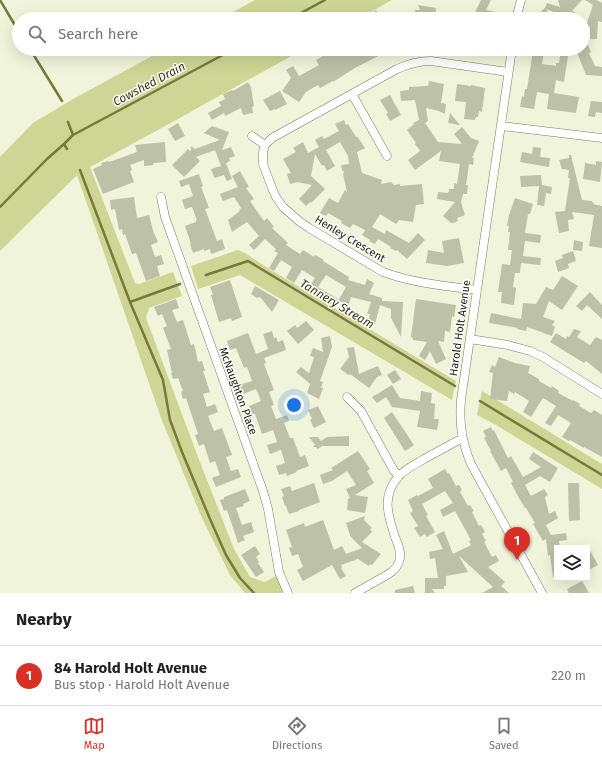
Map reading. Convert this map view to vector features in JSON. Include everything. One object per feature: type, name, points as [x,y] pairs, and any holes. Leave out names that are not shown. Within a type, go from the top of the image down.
[{"type":"street","points":[[518,12],[521,0]]},
{"type":"street","name":"Harold Holt Avenue","points":[[511,56],[470,339],[460,411],[460,421],[466,452],[542,593]]},
{"type":"street","points":[[252,136],[265,145],[272,138],[409,63],[437,61],[508,72]]},
{"type":"street","points":[[352,94],[387,156]]},
{"type":"street","points":[[501,126],[602,138]]},
{"type":"street","name":"Henley Crescent","points":[[265,145],[263,152],[263,164],[272,188],[283,207],[299,221],[383,272],[412,281],[477,290]]},
{"type":"street","name":"McNaughton Place","points":[[162,198],[165,217],[263,491],[280,572],[288,593]]},
{"type":"street","points":[[470,339],[508,345],[530,351],[602,394]]},
{"type":"street","points":[[347,397],[362,411],[394,471],[399,476]]},
{"type":"street","points":[[355,593],[388,575],[399,563],[400,550],[387,512],[390,490],[394,483],[399,476],[415,464],[463,439]]},
{"type":"green space","points":[[255,0],[392,0],[371,12],[233,12]]},
{"type":"green space","points":[[152,56],[291,56],[90,167],[135,283],[139,284],[173,272],[182,296],[149,308],[146,318],[234,549],[250,577],[265,582],[277,575],[283,593],[245,593],[230,575],[201,516],[161,418],[77,175],[0,251],[0,157],[33,123],[75,98]]},
{"type":"green space","points":[[238,250],[456,381],[452,400],[240,275],[198,289],[191,266]]},
{"type":"green space","points":[[482,391],[602,464],[602,489],[477,415]]},
{"type":"building","points":[[481,0],[491,0],[486,10],[496,12],[476,12]]},
{"type":"building","points":[[558,0],[582,0],[572,11],[575,12],[554,12],[546,9],[548,12],[540,12],[545,8],[547,3],[560,7]]},
{"type":"building","points":[[585,0],[597,0],[602,3],[602,22],[598,21],[597,39],[590,39],[590,14],[593,5]]},
{"type":"building","points":[[418,5],[436,8],[436,12],[415,12],[415,10],[420,10]]},
{"type":"building","points":[[590,55],[595,66],[602,67],[602,76],[586,75],[578,56]]},
{"type":"building","points":[[323,56],[378,56],[355,68],[333,82],[320,88],[318,85],[306,92],[299,102],[282,91],[291,78],[286,70],[293,66],[299,76],[319,65],[316,60]]},
{"type":"building","points":[[532,56],[543,56],[542,64],[556,66],[556,63],[559,63],[560,56],[568,56],[564,82],[556,80],[554,93],[579,97],[576,113],[547,109],[549,94],[537,92],[534,109],[520,107],[522,96],[524,97],[525,89],[527,89]]},
{"type":"building","points":[[429,81],[444,84],[441,103],[446,104],[445,114],[426,108],[428,121],[425,123],[438,142],[462,144],[454,134],[462,127],[471,138],[479,141],[472,158],[474,158],[473,165],[469,164],[466,185],[468,185],[467,194],[463,194],[461,202],[465,215],[457,218],[458,221],[453,223],[443,216],[455,202],[437,199],[438,192],[448,193],[449,189],[454,189],[454,183],[457,184],[460,164],[439,161],[441,151],[415,170],[408,160],[420,151],[407,130],[414,124],[413,123],[419,120],[415,100],[401,101],[400,91],[409,90],[409,87],[428,86]]},
{"type":"building","points":[[248,82],[251,87],[254,106],[252,107],[253,113],[243,115],[241,108],[225,116],[224,113],[212,120],[208,113],[221,106],[219,102],[225,99],[223,94],[232,90],[233,91]]},
{"type":"building","points":[[457,84],[485,88],[482,112],[479,111],[478,117],[476,117],[475,120],[464,119],[466,102],[455,101]]},
{"type":"building","points":[[280,91],[287,104],[270,111],[263,100]]},
{"type":"building","points":[[390,95],[401,115],[390,121],[386,114],[388,113],[380,100]]},
{"type":"building","points":[[591,101],[602,102],[602,113],[596,112],[595,117],[588,116]]},
{"type":"building","points":[[450,113],[460,125],[448,123]]},
{"type":"building","points":[[344,120],[346,125],[348,124],[365,148],[357,152],[362,173],[382,180],[381,184],[391,182],[394,185],[400,184],[400,186],[422,184],[424,204],[416,205],[413,222],[399,220],[396,224],[380,214],[372,227],[385,234],[386,230],[409,243],[418,233],[425,240],[407,259],[397,250],[396,251],[390,248],[391,247],[378,239],[375,244],[369,241],[370,240],[362,235],[365,230],[353,224],[350,228],[341,223],[342,221],[328,213],[326,216],[320,213],[329,198],[338,203],[345,190],[347,192],[343,174],[344,172],[341,165],[349,164],[348,156],[340,142],[326,150],[335,166],[327,171],[324,165],[322,166],[315,154],[311,176],[325,189],[311,203],[310,202],[306,206],[299,199],[312,185],[297,182],[290,184],[287,174],[291,173],[283,159],[296,152],[293,148],[303,142],[308,153],[319,147],[315,140],[322,136],[324,139],[339,131],[335,124]]},
{"type":"building","points":[[178,123],[185,136],[175,141],[168,129]]},
{"type":"building","points":[[212,126],[229,132],[222,150],[231,147],[235,156],[229,158],[230,161],[226,163],[232,179],[227,181],[224,175],[214,177],[211,169],[221,166],[215,150],[196,157],[200,161],[184,177],[172,165],[188,149],[190,151],[191,150],[191,146],[195,149],[220,140],[204,133]]},
{"type":"building","points":[[165,142],[166,162],[153,163],[154,165],[144,166],[144,160],[130,165],[132,170],[130,171],[134,182],[103,194],[93,169],[102,165],[101,163],[109,162],[137,152],[135,145]]},
{"type":"building","points":[[533,147],[541,148],[540,157],[550,158],[549,167],[520,162],[522,152],[532,154]]},
{"type":"building","points":[[569,155],[571,155],[582,200],[592,201],[594,203],[593,204],[602,206],[602,248],[589,246],[594,215],[572,212],[574,219],[568,220],[569,231],[559,233],[555,212],[565,211],[570,178],[568,178],[569,170],[562,169],[559,160],[569,158]]},
{"type":"building","points":[[596,161],[602,162],[600,182],[583,179],[585,163],[596,165]]},
{"type":"building","points":[[240,171],[249,187],[246,188],[254,199],[250,201],[264,221],[267,218],[274,227],[272,228],[288,243],[286,245],[300,254],[303,250],[314,257],[315,255],[324,260],[323,261],[349,277],[348,280],[365,285],[367,279],[374,283],[369,294],[382,298],[382,301],[403,302],[401,337],[391,318],[391,309],[380,305],[375,324],[368,322],[370,314],[367,314],[371,302],[351,297],[349,304],[338,301],[346,287],[326,275],[318,287],[338,299],[334,306],[307,290],[315,278],[302,270],[294,283],[286,278],[292,267],[281,260],[274,271],[269,268],[278,253],[274,251],[276,249],[265,239],[254,250],[249,245],[259,236],[247,222],[232,232],[228,220],[240,211],[239,210],[241,208],[234,197],[223,201],[220,194],[238,187],[232,176]]},
{"type":"building","points":[[199,174],[203,186],[201,187],[209,208],[205,209],[217,241],[222,239],[225,249],[211,254],[210,249],[204,251],[204,249],[193,253],[185,226],[196,222],[197,220],[192,207],[185,209],[182,200],[193,196],[189,184],[181,187],[179,181]]},
{"type":"building","points":[[541,175],[542,185],[552,187],[551,194],[546,193],[544,206],[537,205],[539,186],[521,187],[520,176]]},
{"type":"building","points":[[134,197],[137,218],[149,215],[154,234],[158,242],[151,245],[155,257],[161,255],[164,264],[157,266],[160,276],[146,281],[136,253],[132,254],[125,234],[123,235],[122,229],[119,230],[115,209],[111,210],[110,200]]},
{"type":"building","points":[[515,198],[533,204],[530,214],[528,214],[525,233],[541,235],[540,243],[525,241],[523,256],[541,258],[540,265],[521,263],[520,273],[515,273],[513,287],[516,288],[514,305],[501,303],[502,292],[498,292],[502,264],[510,265],[512,250],[508,250],[510,232],[508,232],[509,226],[507,226]]},
{"type":"building","points":[[459,238],[464,263],[447,266],[426,263],[428,250],[444,253],[442,241]]},
{"type":"building","points":[[574,240],[583,242],[582,251],[573,250]]},
{"type":"building","points":[[573,251],[576,261],[568,264],[569,268],[558,272],[555,261],[563,258],[562,255]]},
{"type":"building","points":[[562,276],[578,286],[562,310],[549,301],[543,317],[555,321],[552,325],[555,327],[552,336],[527,327],[526,331],[517,329],[518,328],[489,323],[491,313],[521,319],[523,303],[536,304],[546,287],[553,290]]},
{"type":"building","points":[[230,280],[242,317],[232,321],[231,318],[219,322],[210,287]]},
{"type":"building","points":[[255,286],[279,300],[272,312],[260,297],[257,298],[251,294]]},
{"type":"building","points":[[590,292],[602,305],[602,319],[587,305],[582,311],[576,306]]},
{"type":"building","points":[[176,299],[179,308],[172,310],[177,322],[183,320],[191,345],[194,344],[198,362],[202,361],[205,371],[203,371],[210,392],[203,394],[207,407],[215,404],[218,412],[208,416],[214,431],[222,428],[232,455],[226,457],[231,471],[238,469],[241,477],[216,487],[212,478],[220,475],[215,461],[210,463],[204,444],[199,446],[195,435],[198,434],[186,398],[183,399],[181,392],[183,391],[178,378],[173,379],[171,373],[167,350],[171,349],[163,328],[167,326],[162,314],[158,316],[154,307]]},
{"type":"building","points":[[416,299],[456,305],[454,317],[452,316],[450,332],[445,331],[444,342],[438,341],[446,359],[436,364],[430,351],[425,360],[419,356],[427,342],[413,340],[411,337]]},
{"type":"building","points":[[306,321],[314,330],[298,344],[287,331],[295,325],[297,328]]},
{"type":"building","points":[[574,329],[581,331],[577,337],[590,345],[596,337],[602,340],[602,374],[586,361],[584,363],[550,342],[556,333],[566,339]]},
{"type":"building","points":[[272,331],[274,338],[276,337],[278,342],[283,340],[286,350],[264,358],[266,363],[264,364],[274,390],[269,392],[274,405],[271,406],[276,419],[287,415],[289,421],[284,423],[290,438],[293,438],[300,457],[305,455],[309,466],[287,476],[286,473],[279,475],[276,466],[285,463],[281,450],[270,454],[267,445],[277,442],[273,430],[262,434],[255,414],[252,414],[249,406],[261,401],[256,389],[243,394],[239,385],[252,381],[247,367],[244,368],[236,348],[230,350],[227,341],[248,333],[256,354],[268,349],[263,334]]},
{"type":"building","points":[[330,336],[332,347],[320,381],[323,382],[321,388],[323,388],[319,399],[307,393],[310,384],[296,372],[301,367],[309,373],[314,357],[310,356],[313,348],[323,352],[321,338]]},
{"type":"building","points":[[354,347],[359,374],[378,366],[382,375],[377,377],[369,388],[350,374],[349,375],[340,369],[349,357],[347,348]]},
{"type":"building","points":[[499,357],[515,363],[530,366],[528,373],[539,379],[539,381],[551,388],[552,386],[559,391],[558,393],[580,404],[579,406],[591,413],[594,410],[602,415],[602,457],[562,437],[571,423],[558,415],[551,426],[545,423],[556,406],[543,398],[531,417],[523,412],[529,401],[515,392],[514,394],[509,391],[507,401],[490,399],[493,373],[489,372],[492,365],[495,367]]},
{"type":"building","points":[[395,370],[401,379],[393,384],[387,375]]},
{"type":"building","points":[[392,385],[400,398],[420,401],[421,391],[432,393],[431,403],[435,404],[434,419],[439,419],[437,430],[417,427],[420,411],[392,407],[386,397],[377,403],[372,397]]},
{"type":"building","points":[[318,406],[326,422],[314,428],[310,420],[312,419],[308,410]]},
{"type":"building","points":[[392,412],[414,445],[405,451],[384,418]]},
{"type":"building","points":[[491,427],[493,431],[494,430],[508,458],[511,456],[523,477],[541,467],[529,459],[533,452],[558,468],[550,482],[540,476],[525,485],[531,496],[544,489],[548,495],[545,497],[549,514],[555,511],[558,518],[546,525],[551,535],[566,533],[567,540],[559,541],[560,545],[554,545],[554,577],[550,555],[548,556],[546,539],[543,541],[533,524],[535,523],[511,483],[513,482],[506,468],[501,471],[484,438],[486,437],[483,431]]},
{"type":"building","points":[[349,436],[349,446],[322,446],[318,449],[313,447],[315,445],[309,437],[318,437],[321,441],[327,437]]},
{"type":"building","points":[[358,451],[370,469],[367,471],[374,483],[355,495],[368,497],[365,513],[347,510],[348,499],[350,498],[346,489],[356,485],[347,471],[332,481],[323,484],[320,475],[333,470],[331,468]]},
{"type":"building","points":[[445,469],[456,486],[459,485],[462,490],[460,492],[468,506],[470,505],[474,511],[472,512],[479,526],[481,525],[485,532],[482,534],[486,541],[484,542],[492,557],[496,555],[499,561],[488,567],[505,582],[501,586],[509,593],[482,593],[493,587],[459,556],[468,572],[446,576],[446,586],[444,586],[444,589],[432,589],[435,593],[425,593],[425,578],[438,578],[435,558],[430,559],[429,552],[443,549],[436,535],[444,531],[453,554],[471,545],[469,541],[471,540],[455,511],[443,517],[440,510],[453,503],[445,491],[422,504],[428,515],[426,516],[435,532],[427,537],[425,534],[420,537],[414,528],[418,526],[410,513],[413,511],[408,500],[433,488],[428,479]]},
{"type":"building","points":[[314,483],[320,502],[289,514],[282,497],[284,496],[281,489],[290,486],[292,491]]},
{"type":"building","points":[[568,483],[579,483],[580,520],[569,521]]},
{"type":"building","points":[[245,489],[250,501],[243,504],[244,506],[236,508],[242,525],[251,522],[254,532],[243,536],[245,540],[238,543],[227,510],[224,511],[220,500]]},
{"type":"building","points":[[365,516],[364,520],[372,528],[370,529],[372,532],[362,542],[381,554],[372,565],[370,564],[369,566],[358,559],[341,565],[341,568],[346,576],[340,579],[332,565],[303,581],[297,570],[303,567],[298,554],[292,556],[289,548],[292,547],[286,530],[304,523],[305,527],[323,520],[334,550],[342,546],[346,554],[362,548],[350,536],[346,523]]},
{"type":"building","points":[[255,546],[260,554],[256,557],[259,562],[258,563],[264,572],[256,577],[241,555]]},
{"type":"building","points":[[590,550],[598,565],[590,569]]},
{"type":"building","points":[[582,581],[589,593],[569,593],[567,589]]},
{"type":"building","points":[[413,586],[415,593],[395,593],[395,590]]},
{"type":"waterway","name":"Tannery Stream","points":[[0,0],[12,20]]},
{"type":"waterway","name":"Cowshed Drain","points":[[303,12],[325,0]]},
{"type":"waterway","name":"Tannery Stream","points":[[34,56],[62,101]]},
{"type":"waterway","name":"Cowshed Drain","points":[[0,207],[73,135],[221,56]]},
{"type":"waterway","name":"Tannery Stream","points":[[68,122],[73,135]]},
{"type":"waterway","name":"Tannery Stream","points":[[64,144],[67,149]]},
{"type":"waterway","points":[[80,170],[130,302],[163,380],[170,420],[182,452],[226,555],[240,578],[254,593]]},
{"type":"waterway","name":"Tannery Stream","points":[[206,275],[248,261],[455,386]]},
{"type":"waterway","name":"Tannery Stream","points":[[130,302],[180,284]]},
{"type":"waterway","name":"Tannery Stream","points":[[480,401],[602,475]]},
{"type":"place","name":"84 Harold Holt Avenue","points":[[517,560]]}]
